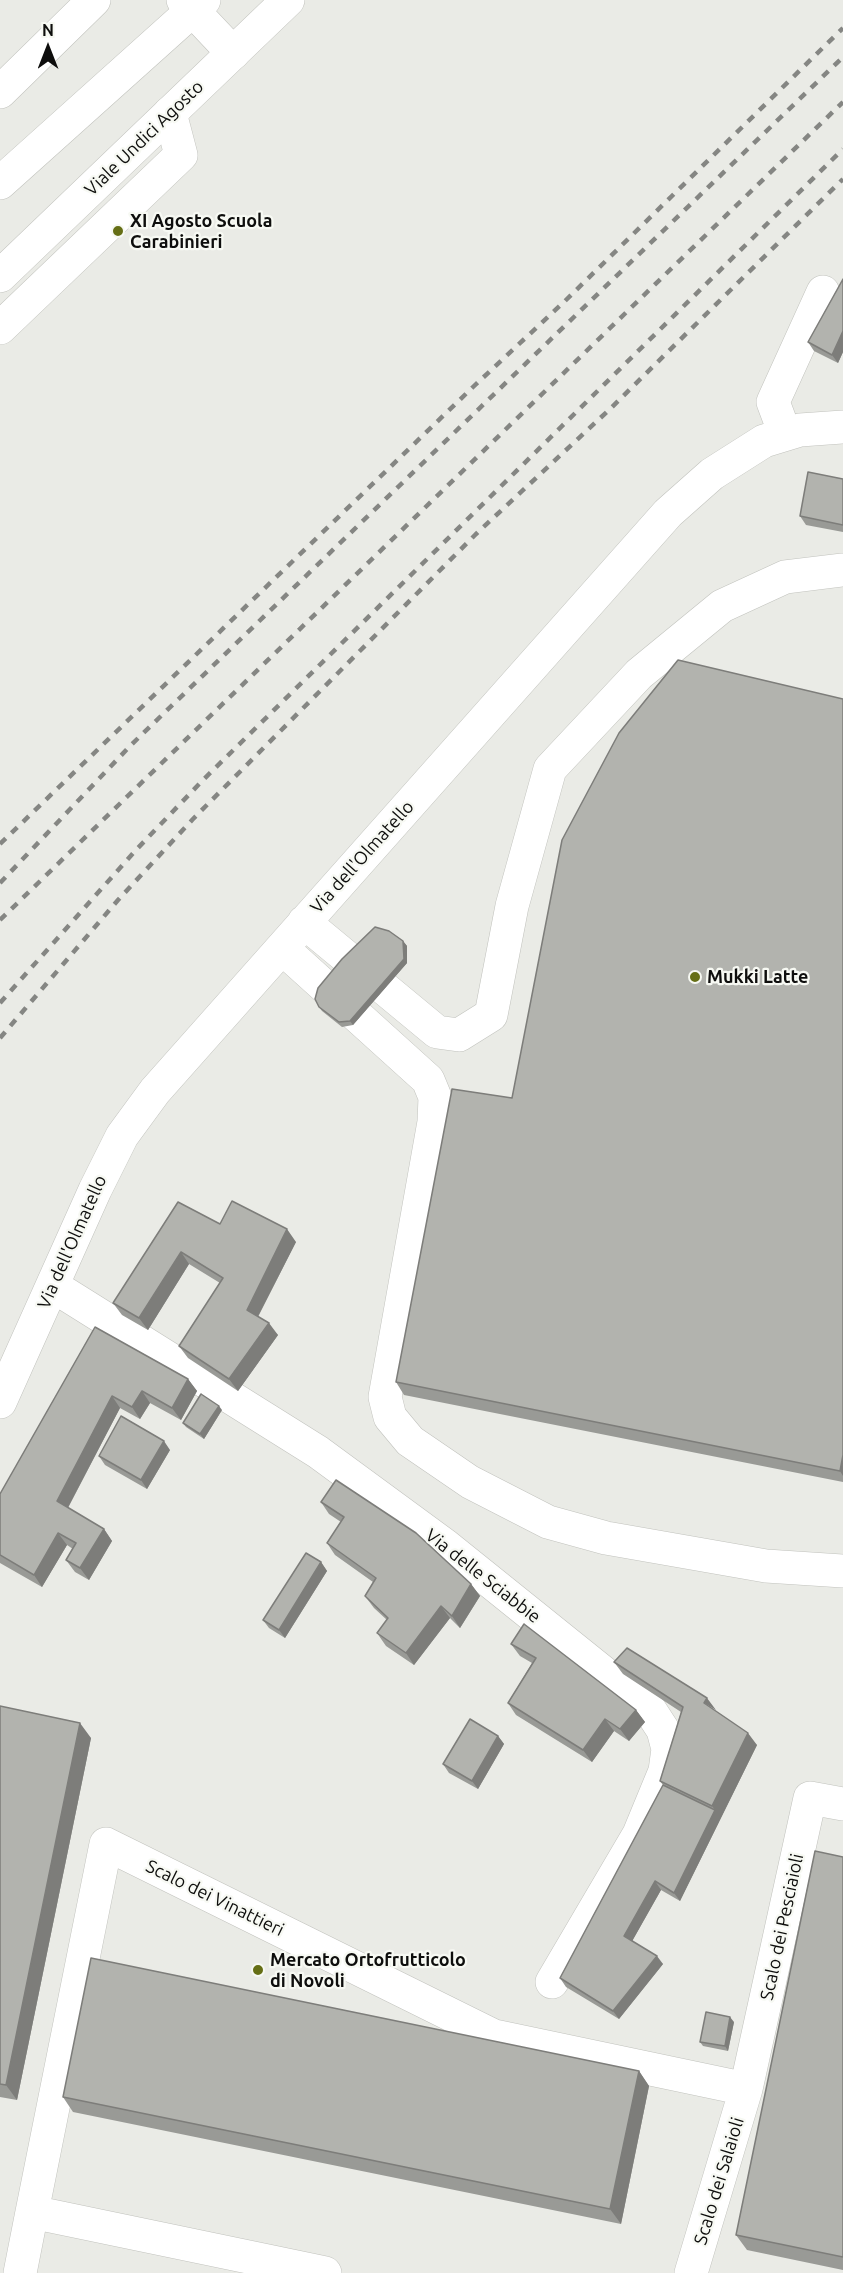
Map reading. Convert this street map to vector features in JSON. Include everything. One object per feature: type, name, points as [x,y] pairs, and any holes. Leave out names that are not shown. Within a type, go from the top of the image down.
[{"type":"street","points":[[0,92],[94,0]]},
{"type":"street","name":"Viale Undici Agosto","points":[[0,276],[288,0]]},
{"type":"street","points":[[0,183],[193,3],[233,52]]},
{"type":"street","points":[[0,328],[181,155],[170,113]]},
{"type":"street","points":[[785,434],[773,402],[823,291]]},
{"type":"street","name":"Via dell'Olmatello","points":[[0,1402],[122,1136],[155,1092],[668,513],[712,474],[764,441],[800,430],[843,427]]},
{"type":"street","points":[[304,922],[437,1032],[459,1035],[491,1015],[512,906],[550,770],[639,674],[722,606],[785,577],[843,570]]},
{"type":"street","points":[[282,948],[428,1080],[435,1097],[434,1122],[385,1397],[390,1417],[410,1441],[470,1482],[548,1522],[606,1538],[766,1566],[843,1570]]},
{"type":"street","name":"Via delle Sciabbie","points":[[52,1286],[318,1452],[446,1546],[650,1710],[663,1730],[668,1749],[665,1770],[639,1834],[552,1982]]},
{"type":"street","name":"Scalo dei Pesciaioli","points":[[746,2089],[810,1798],[843,1804]]},
{"type":"street","name":"Scalo dei Vinattieri","points":[[32,2212],[106,1844],[494,2036],[746,2089]]},
{"type":"street","name":"Scalo dei Salaioli","points":[[691,2273],[746,2089]]},
{"type":"street","points":[[20,2273],[32,2212],[325,2273]]},
{"type":"building","points":[[843,279],[843,331],[832,355],[808,342]]},
{"type":"building","points":[[808,472],[843,479],[843,525],[800,516]]},
{"type":"building","name":"Mukki Latte","points":[[678,660],[843,699],[843,1455],[840,1471],[396,1382],[452,1089],[512,1098],[562,840],[619,733]]},
{"type":"building","points":[[375,927],[389,931],[403,941],[404,959],[350,1021],[339,1022],[319,1007],[315,999],[318,988],[342,959]]},
{"type":"building","points":[[232,1201],[287,1229],[247,1310],[269,1323],[229,1379],[179,1346],[223,1278],[181,1252],[139,1318],[113,1303],[178,1202],[220,1224]]},
{"type":"building","points":[[95,1327],[188,1379],[172,1408],[142,1391],[132,1407],[112,1396],[57,1501],[104,1529],[80,1568],[66,1560],[76,1543],[58,1533],[34,1575],[0,1555],[0,1494]]},
{"type":"building","points":[[201,1394],[219,1406],[200,1434],[183,1423]]},
{"type":"building","points":[[121,1416],[164,1441],[141,1480],[99,1456]]},
{"type":"building","points":[[336,1480],[416,1533],[471,1584],[452,1616],[441,1606],[406,1653],[377,1633],[388,1618],[365,1596],[376,1578],[327,1543],[344,1517],[321,1502]]},
{"type":"building","points":[[306,1553],[321,1562],[279,1630],[263,1620]]},
{"type":"building","points":[[524,1624],[636,1710],[620,1729],[605,1719],[583,1750],[508,1703],[536,1658],[511,1644]]},
{"type":"building","points":[[627,1648],[707,1698],[704,1703],[748,1733],[712,1806],[660,1781],[683,1707],[614,1662]]},
{"type":"building","points":[[0,1706],[80,1723],[6,2085],[0,2084]]},
{"type":"building","points":[[470,1719],[498,1736],[472,1781],[443,1764]]},
{"type":"building","points":[[663,1785],[715,1810],[674,1893],[655,1881],[624,1936],[657,1956],[613,2011],[560,1978]]},
{"type":"building","points":[[815,1851],[843,1857],[843,2257],[736,2235]]},
{"type":"building","points":[[91,1958],[639,2071],[610,2209],[63,2097]]},
{"type":"building","points":[[706,2012],[730,2017],[725,2046],[700,2042]]},
{"type":"railway","points":[[0,844],[565,301],[843,28]]},
{"type":"railway","points":[[0,883],[131,745],[843,57]]},
{"type":"railway","points":[[0,920],[843,102]]},
{"type":"railway","points":[[0,1003],[135,851],[203,780],[843,149]]},
{"type":"railway","points":[[0,1038],[118,900],[193,819],[476,534],[611,408],[843,179]]},
{"type":"place","name":"XI Agosto Scuola Carabinieri","points":[[118,231]]},
{"type":"place","name":"Mukki Latte","points":[[695,977]]},
{"type":"place","name":"Mercato Ortofrutticolo di Novoli","points":[[258,1970]]}]
